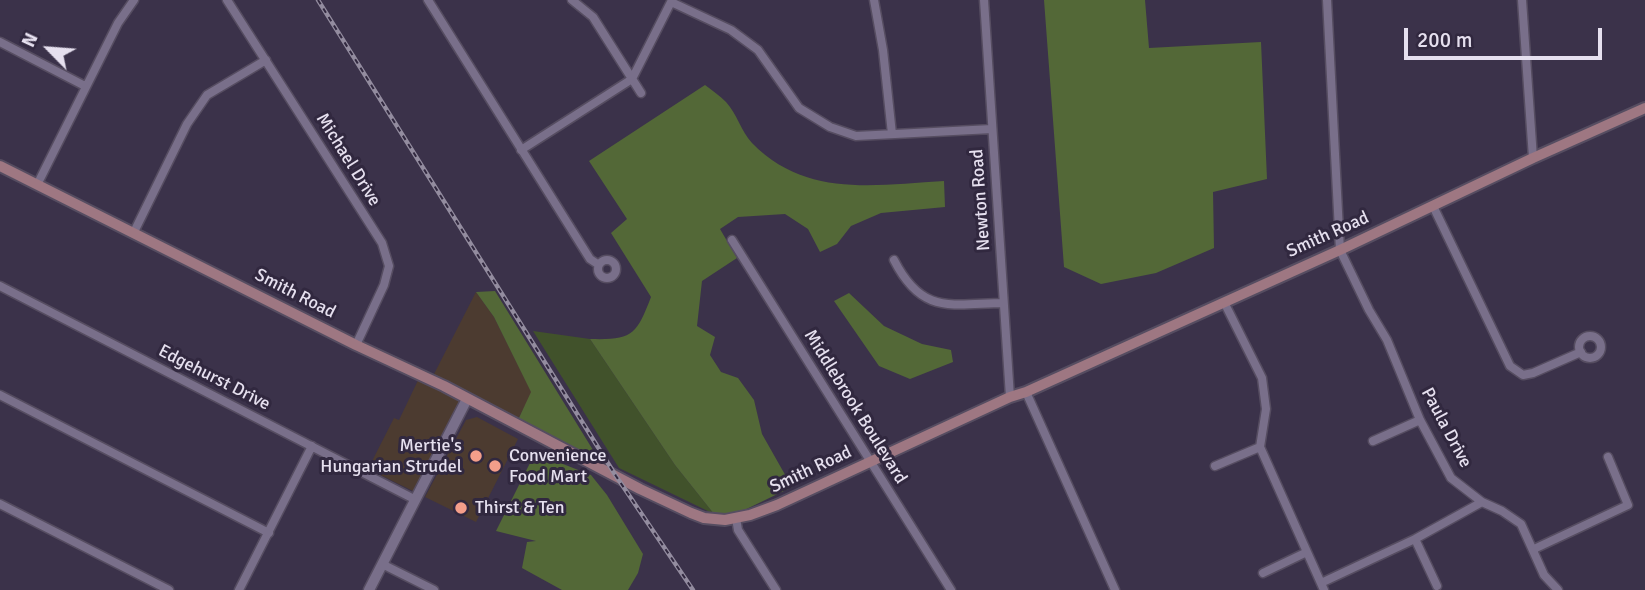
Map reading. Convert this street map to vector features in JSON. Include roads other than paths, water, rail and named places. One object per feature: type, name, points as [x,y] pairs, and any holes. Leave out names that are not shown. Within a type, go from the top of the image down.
[{"type":"main road","name":"Smith Road","points":[[0,166],[467,398],[691,513],[713,520],[736,518],[777,505],[1010,397],[1340,250],[1645,108]]},
{"type":"street","points":[[37,185],[118,23],[134,0]]},
{"type":"street","name":"Michael Drive","points":[[228,0],[382,243],[389,265],[384,285],[356,345]]},
{"type":"street","points":[[428,0],[590,259],[599,265]]},
{"type":"street","points":[[572,0],[593,17],[641,93]]},
{"type":"street","points":[[874,0],[883,50],[892,134]]},
{"type":"street","name":"Newton Road","points":[[984,0],[1010,397]]},
{"type":"street","points":[[1327,0],[1340,250]]},
{"type":"street","points":[[1522,0],[1533,158]]},
{"type":"street","points":[[521,150],[632,79],[671,1],[731,30],[758,50],[799,107],[830,127],[856,136],[992,129]]},
{"type":"street","points":[[0,42],[85,86]]},
{"type":"street","points":[[134,232],[187,124],[207,95],[266,60]]},
{"type":"street","points":[[1435,204],[1510,366],[1523,375],[1581,352]]},
{"type":"street","name":"Middlebrook Boulevard","points":[[732,240],[951,590]]},
{"type":"street","name":"Paula Drive","points":[[1340,250],[1387,340],[1420,420],[1451,478],[1482,502],[1521,524],[1544,575],[1558,590]]},
{"type":"street","points":[[894,260],[904,280],[922,296],[940,304],[1003,303]]},
{"type":"street","name":"Edgehurst Drive","points":[[0,286],[414,499]]},
{"type":"street","points":[[1224,302],[1262,378],[1266,409],[1260,447],[1323,586],[1482,502]]},
{"type":"street","points":[[1026,392],[1115,590]]},
{"type":"street","points":[[0,395],[269,533]]},
{"type":"street","points":[[369,590],[467,398]]},
{"type":"street","points":[[1373,441],[1420,420]]},
{"type":"street","points":[[239,590],[312,446]]},
{"type":"street","points":[[1215,466],[1260,447]]},
{"type":"street","points":[[1534,549],[1628,505],[1608,457]]},
{"type":"street","points":[[0,504],[169,590]]},
{"type":"street","points":[[736,518],[738,530],[776,590]]},
{"type":"street","points":[[1415,539],[1437,586]]},
{"type":"street","points":[[1263,573],[1307,552]]},
{"type":"street","points":[[382,564],[434,590]]},
{"type":"railway","points":[[318,0],[616,476],[693,590]]},
{"type":"place","name":"Mertie's Hungarian Strudel","points":[[476,456]]},
{"type":"place","name":"Convenience Food Mart","points":[[495,466]]},
{"type":"place","name":"Thirst & Ten","points":[[461,508]]}]
